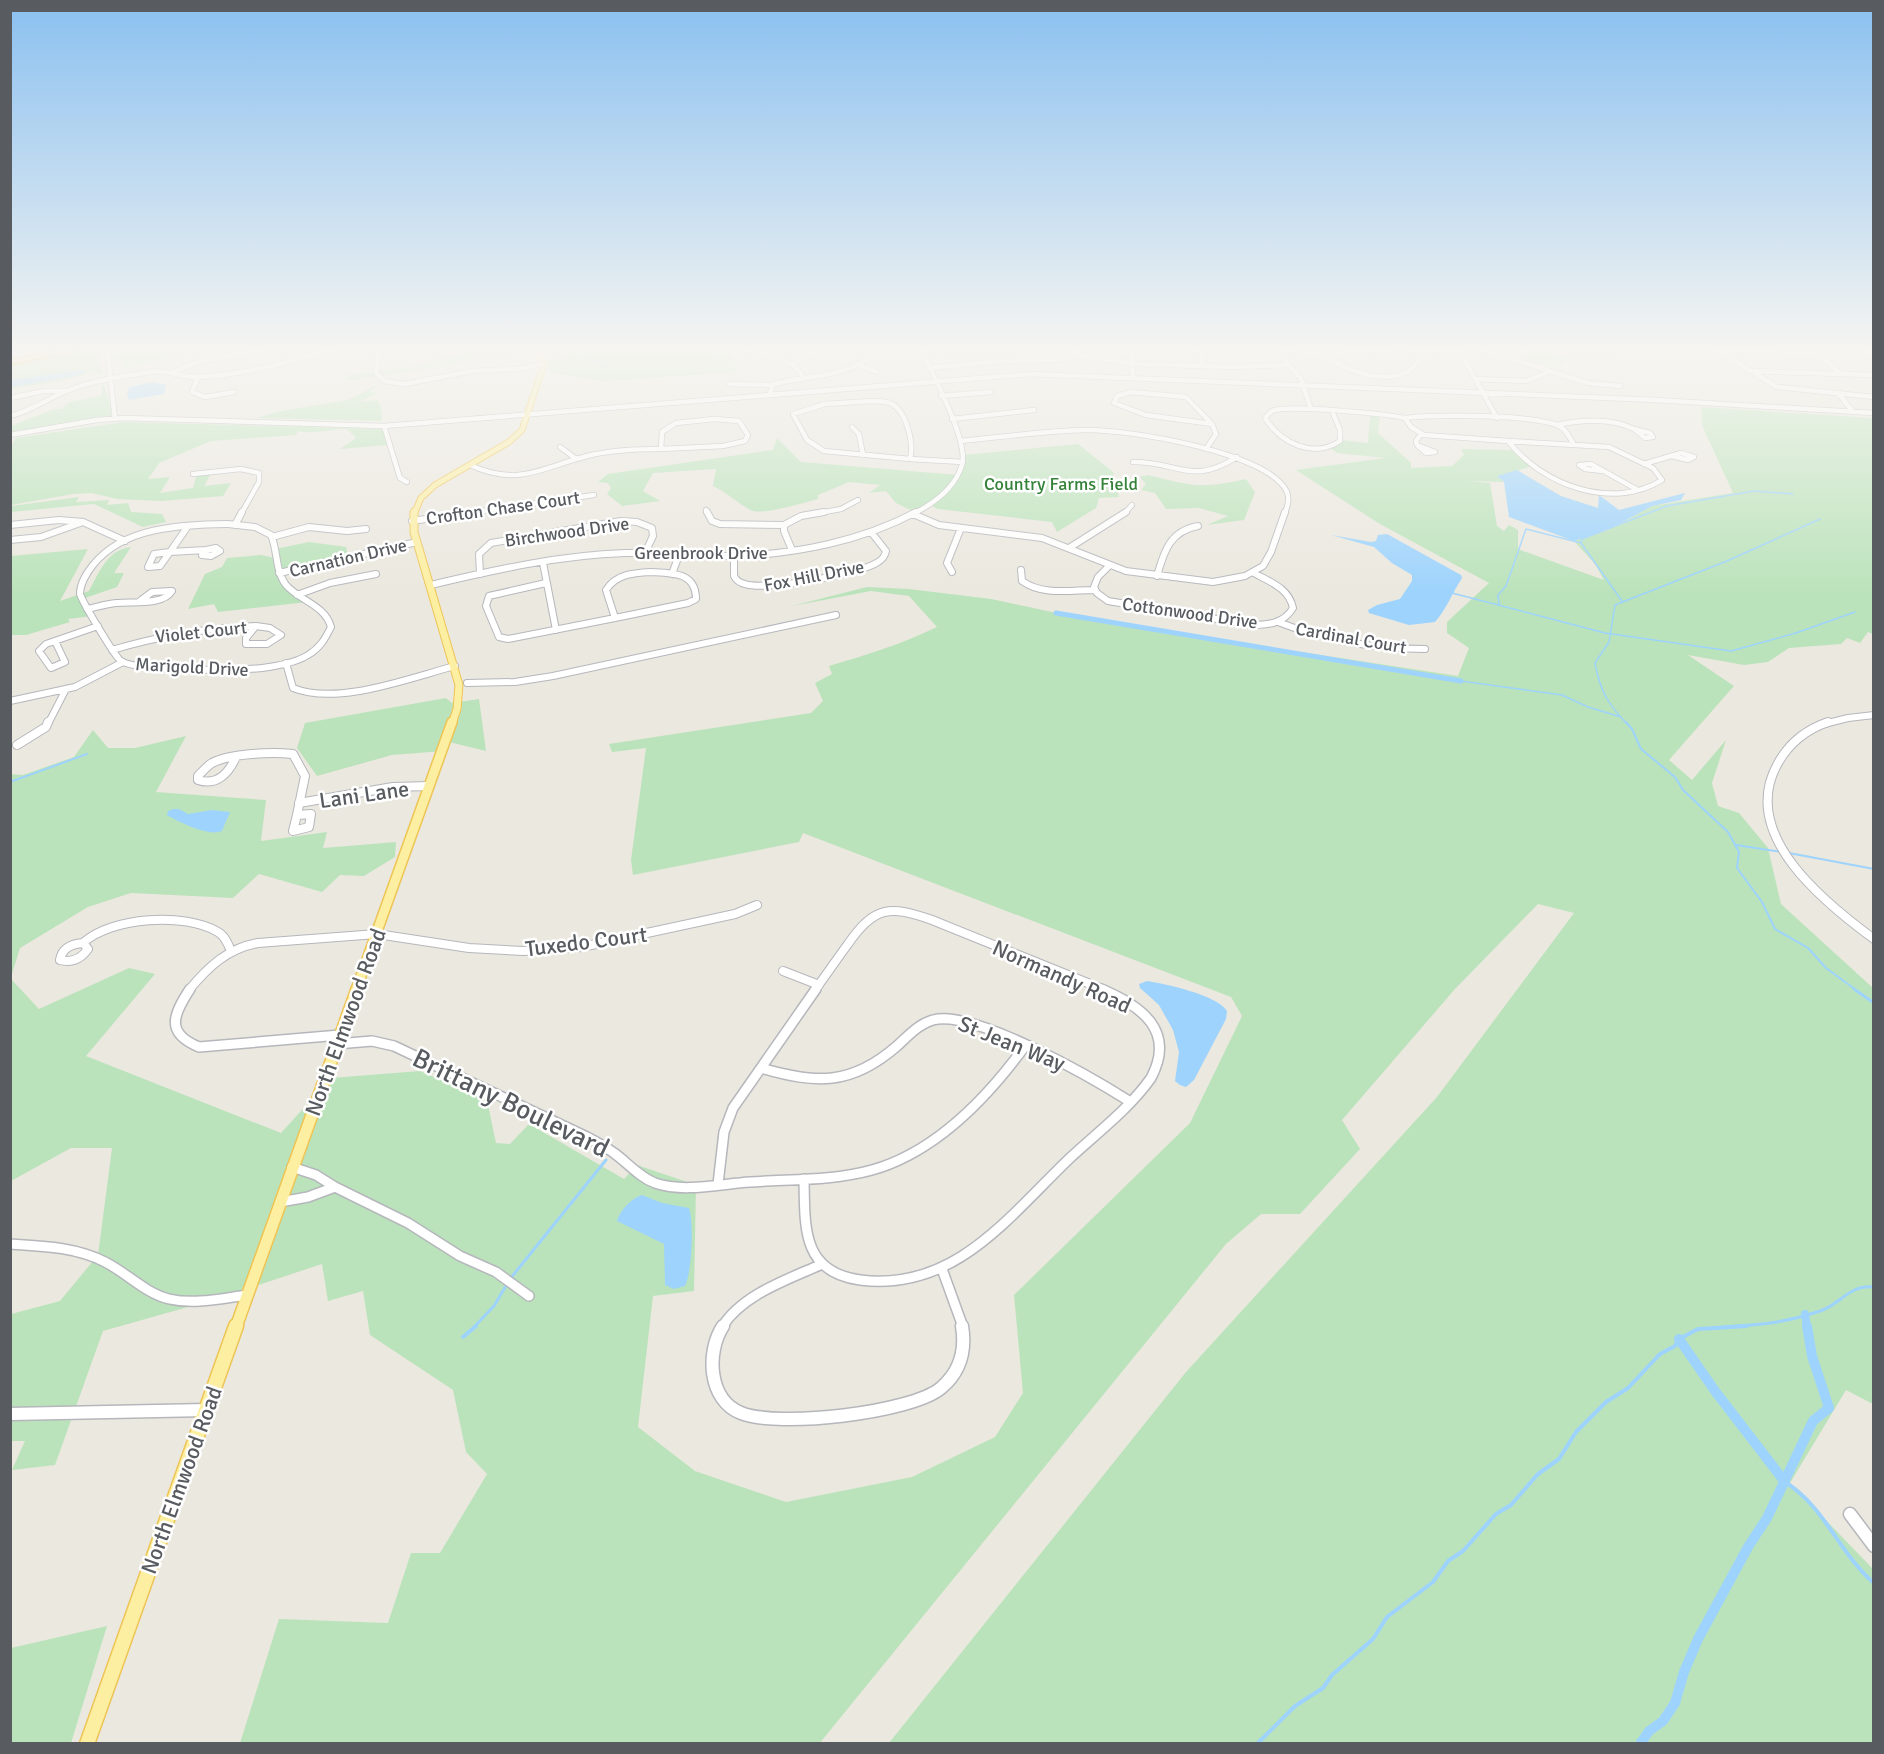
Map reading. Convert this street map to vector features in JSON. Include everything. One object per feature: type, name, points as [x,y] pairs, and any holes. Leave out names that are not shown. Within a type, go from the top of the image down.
[{"type":"main road","points":[[412,521],[412,513],[424,495],[446,478],[514,441],[522,429]]},
{"type":"main road","name":"North Elmwood Road","points":[[87,1743],[457,709],[463,684],[454,666],[412,521]]},
{"type":"street","points":[[10,435],[48,429]]},
{"type":"street","points":[[385,429],[400,478],[407,482]]},
{"type":"street","points":[[661,450],[662,432],[665,429]]},
{"type":"street","points":[[470,465],[488,473],[514,476],[532,473],[575,458],[605,452],[725,446],[745,441],[748,435],[746,429]]},
{"type":"street","points":[[802,429],[813,448],[825,452],[963,462],[963,450],[956,429]]},
{"type":"street","points":[[854,429],[859,434],[863,455]]},
{"type":"street","points":[[906,429],[912,450],[910,459]]},
{"type":"street","points":[[1206,449],[1216,434],[1214,429]]},
{"type":"street","points":[[1272,429],[1286,441],[1304,447],[1322,448],[1334,446],[1340,441],[1340,429]]},
{"type":"street","points":[[1412,429],[1421,434],[1610,447],[1658,471],[1662,480],[1636,489],[1605,495],[1580,489],[1524,458],[1508,441]]},
{"type":"street","points":[[1563,429],[1573,443]]},
{"type":"street","points":[[913,514],[928,522],[960,528],[1036,536],[1109,566],[1157,576],[1213,582],[1234,580],[1254,573],[1263,566],[1287,508],[1288,495],[1283,485],[1273,476],[1237,457],[1125,432],[1097,430],[961,441]]},
{"type":"street","points":[[1417,445],[1416,440],[1421,434]]},
{"type":"street","points":[[560,447],[575,458]]},
{"type":"street","points":[[1644,464],[1672,456]]},
{"type":"street","points":[[1133,462],[1146,462],[1203,473],[1215,471],[1237,457]]},
{"type":"street","name":"Greenbrook Drive","points":[[430,585],[480,574],[613,553],[734,556],[792,550],[871,532],[913,514],[945,492],[957,477],[963,462]]},
{"type":"street","points":[[193,474],[241,469],[259,473],[260,479],[235,525]]},
{"type":"street","points":[[1603,471],[1636,489]]},
{"type":"street","name":"Crofton Chase Court","points":[[412,521],[594,495]]},
{"type":"street","points":[[706,510],[712,521],[720,524],[784,525],[790,520],[843,508],[858,500]]},
{"type":"street","points":[[1069,548],[1127,512],[1132,505]]},
{"type":"street","points":[[10,525],[59,520],[83,522],[125,540]]},
{"type":"street","points":[[10,540],[41,537],[83,522]]},
{"type":"street","name":"Birchwood Drive","points":[[480,574],[478,554],[491,543],[615,522],[637,522],[652,528],[653,536],[645,553]]},
{"type":"street","name":"Marigold Drive","points":[[235,525],[258,528],[272,537],[279,572],[285,584],[325,614],[331,627],[327,638],[316,649],[286,663],[249,670],[139,666],[123,662],[112,650],[80,594],[84,579],[97,559],[125,540],[158,530],[188,526],[235,525]]},
{"type":"street","points":[[784,525],[784,533],[792,550]]},
{"type":"street","points":[[188,526],[170,552],[206,550]]},
{"type":"street","points":[[1157,576],[1169,539],[1179,531],[1198,526]]},
{"type":"street","points":[[272,537],[309,527],[347,531],[366,529]]},
{"type":"street","points":[[952,572],[947,563],[960,528]]},
{"type":"street","name":"Fox Hill Drive","points":[[734,556],[733,575],[740,583],[754,587],[777,586],[879,563],[885,557],[886,551],[871,532]]},
{"type":"street","name":"Carnation Drive","points":[[279,572],[417,541]]},
{"type":"street","points":[[672,573],[680,555]]},
{"type":"street","points":[[543,563],[556,630]]},
{"type":"street","name":"Cottonwood Drive","points":[[1109,566],[1098,577],[1095,590],[1104,599],[1253,625],[1278,622],[1290,615],[1293,608],[1292,600],[1279,587],[1254,573]]},
{"type":"street","points":[[1021,570],[1022,581],[1040,590],[1095,590]]},
{"type":"street","points":[[546,583],[497,592],[489,596],[486,606],[499,637],[504,639],[556,630],[675,606],[696,599],[698,592],[692,579],[672,573],[639,573],[615,579],[606,590],[615,618]]},
{"type":"street","points":[[297,595],[324,585],[376,574]]},
{"type":"street","points":[[87,609],[140,601]]},
{"type":"street","points":[[463,684],[523,680],[568,673],[836,615]]},
{"type":"street","name":"Cardinal Court","points":[[1278,622],[1297,630],[1319,635],[1403,649],[1425,648]]},
{"type":"street","points":[[55,641],[65,662],[51,668],[39,650],[43,645],[98,626]]},
{"type":"street","name":"Violet Court","points":[[112,650],[156,637],[228,627],[256,626],[270,628],[281,635],[267,644],[246,644],[246,638],[256,626]]},
{"type":"street","points":[[10,701],[81,684],[123,662]]},
{"type":"street","points":[[286,663],[293,688],[304,694],[316,696],[362,689],[454,666]]},
{"type":"street","points":[[17,745],[46,727],[66,689]]},
{"type":"street","points":[[1872,717],[1840,719],[1822,724],[1794,741],[1774,768],[1768,784],[1766,802],[1772,830],[1796,870],[1830,905],[1874,939]]},
{"type":"street","points":[[235,759],[221,778],[205,783],[198,780],[198,776],[213,762],[276,753],[293,754],[304,776],[296,814]]},
{"type":"street","name":"Lani Lane","points":[[299,803],[393,788],[429,786]]},
{"type":"street","name":"Tuxedo Court","points":[[231,951],[249,944],[377,934],[469,948],[523,951],[582,946],[632,938],[735,915],[757,905]]},
{"type":"street","name":"Normandy Road","points":[[718,1184],[725,1127],[733,1108],[861,926],[871,917],[891,910],[923,916],[1095,987],[1125,1001],[1146,1016],[1159,1038],[1159,1062],[1152,1077],[989,1235],[965,1254],[942,1269],[927,1274],[868,1281],[835,1275],[820,1265]]},
{"type":"street","points":[[83,943],[87,937],[122,923],[157,920],[209,928],[225,939],[231,951]]},
{"type":"street","name":"Brittany Boulevard","points":[[231,951],[213,965],[180,1004],[174,1026],[178,1038],[183,1042],[208,1048],[338,1040],[379,1041],[415,1055],[587,1137],[615,1153],[648,1180],[657,1184],[718,1184],[804,1179],[862,1172],[906,1157],[933,1139],[982,1098],[1003,1077],[1025,1046]]},
{"type":"street","points":[[783,971],[819,985]]},
{"type":"street","name":"St Jean Way","points":[[761,1068],[800,1080],[832,1079],[852,1075],[882,1058],[929,1022],[945,1018],[976,1025],[1025,1046],[1090,1076],[1129,1101]]},
{"type":"street","points":[[292,1167],[316,1175],[335,1187],[408,1223],[460,1256],[496,1272],[529,1296]]},
{"type":"street","points":[[804,1179],[807,1238],[813,1256],[820,1265],[744,1302],[727,1318],[720,1329],[712,1353],[713,1377],[723,1399],[741,1414],[778,1418],[862,1412],[912,1403],[943,1387],[957,1369],[964,1344],[961,1321],[942,1269]]},
{"type":"street","points":[[280,1202],[308,1197],[335,1187]]},
{"type":"street","points":[[10,1244],[63,1250],[94,1258],[121,1270],[152,1292],[171,1298],[248,1295]]},
{"type":"street","points":[[10,1414],[206,1410]]},
{"type":"street","points":[[1850,1514],[1874,1546]]},
{"type":"green space","points":[[11,429],[31,429],[11,432]]},
{"type":"green space","points":[[78,429],[378,429],[383,429],[387,445],[340,449],[356,438],[347,429],[298,431],[296,435],[211,441],[159,463],[148,479],[170,477],[160,493],[193,488],[197,473],[213,470],[204,486],[231,483],[223,496],[161,501],[117,499],[92,493],[11,505],[11,446],[16,438]]},
{"type":"green space","points":[[1369,429],[1378,429],[1378,433],[1411,463],[1411,468],[1452,466],[1464,455],[1461,449],[1511,450],[1533,466],[1498,476],[1504,482],[1469,481],[1490,483],[1497,526],[1504,531],[1509,525],[1518,530],[1518,549],[1604,580],[1595,564],[1574,541],[1610,529],[1652,506],[1733,493],[1704,429],[1873,429],[1873,634],[1868,632],[1860,643],[1847,638],[1841,644],[1789,648],[1768,662],[1744,665],[1688,655],[1734,686],[1669,760],[1692,780],[1726,740],[1712,783],[1718,806],[1739,813],[1768,848],[1781,904],[1873,988],[1873,1404],[1846,1390],[1790,1483],[1873,1569],[1873,1743],[889,1743],[1186,1372],[1437,1097],[1574,913],[1538,904],[1455,989],[1342,1120],[1360,1149],[1300,1214],[1261,1214],[1226,1244],[819,1744],[240,1743],[279,1619],[388,1623],[411,1553],[440,1553],[487,1474],[466,1452],[453,1390],[370,1335],[363,1291],[328,1301],[322,1264],[213,1300],[103,1331],[55,1465],[12,1470],[25,1441],[11,1441],[11,1314],[60,1301],[98,1255],[112,1148],[71,1148],[11,1181],[10,978],[39,1009],[129,968],[155,974],[86,1056],[281,1133],[331,1078],[420,1071],[487,1100],[496,1143],[510,1144],[529,1124],[624,1179],[637,1165],[696,1185],[694,1291],[653,1296],[638,1427],[695,1471],[786,1502],[912,1477],[995,1437],[1023,1393],[1014,1295],[1190,1123],[1242,1016],[1231,997],[803,833],[799,842],[633,875],[631,860],[646,748],[612,752],[609,744],[811,713],[823,701],[815,683],[832,674],[829,666],[897,644],[937,627],[909,596],[871,591],[792,606],[867,587],[909,589],[991,599],[1080,618],[1458,676],[1469,648],[1447,633],[1447,622],[1489,583],[1380,524],[1296,470],[1386,458],[1337,453],[1329,447],[1341,440],[1368,443]]},
{"type":"green space","name":"Country Farms Field","points":[[777,438],[801,462],[958,475],[963,455],[1078,444],[1113,472],[1119,497],[1099,498],[1096,508],[1057,532],[1052,522],[938,509],[930,505],[915,512],[896,503],[886,491],[869,493],[880,485],[849,482],[818,495],[818,499],[759,512],[749,509],[713,486],[716,469],[653,473],[643,491],[660,501],[622,506],[607,494],[611,488],[608,483],[598,482],[608,474],[773,450]]},
{"type":"green space","points":[[1148,475],[1197,485],[1246,479],[1255,492],[1244,520],[1207,525],[1228,516],[1199,508],[1166,509],[1155,493],[1141,490],[1146,484],[1140,477]]},
{"type":"green space","points":[[79,497],[76,502],[109,500],[107,505],[128,503],[131,512],[162,514],[166,522],[143,527],[94,504],[11,512],[11,506]]},
{"type":"green space","points":[[309,542],[346,547],[348,556],[278,572],[307,602],[218,612],[214,604],[188,609],[205,574],[222,567],[227,558],[261,555],[275,558],[275,549]]},
{"type":"green space","points":[[131,547],[114,573],[124,573],[117,587],[82,599],[92,616],[68,619],[70,622],[26,635],[11,635],[11,556],[88,549],[60,601],[89,591],[110,557],[116,552]]},
{"type":"green space","points":[[446,698],[452,703],[479,699],[486,751],[449,742],[444,751],[392,755],[317,776],[297,748],[305,723]]},
{"type":"green space","points":[[93,730],[108,748],[135,748],[186,736],[156,792],[266,800],[261,841],[327,832],[323,848],[396,842],[395,857],[364,876],[340,875],[322,892],[259,874],[233,898],[131,893],[88,907],[20,948],[11,977],[11,774],[23,775],[74,757]]},
{"type":"green space","points":[[107,1626],[71,1743],[11,1743],[11,1648]]},
{"type":"water","points":[[1517,470],[1561,496],[1598,508],[1599,495],[1619,510],[1685,493],[1681,500],[1652,506],[1610,529],[1574,541],[1509,517],[1504,482],[1497,476]]},
{"type":"water","points":[[1387,534],[1461,575],[1462,578],[1435,622],[1409,625],[1369,613],[1368,610],[1377,605],[1400,599],[1412,581],[1412,575],[1392,563],[1374,547],[1331,535],[1371,542],[1376,541],[1378,535]]},
{"type":"water","points":[[179,809],[188,814],[212,810],[230,812],[222,831],[210,832],[194,828],[167,815],[168,811]]},
{"type":"water","points":[[1147,981],[1202,995],[1221,1005],[1227,1011],[1226,1019],[1194,1080],[1186,1087],[1175,1081],[1179,1052],[1173,1030],[1159,1005],[1140,988],[1139,984]]},
{"type":"water","points":[[642,1195],[662,1203],[689,1208],[691,1247],[685,1286],[674,1289],[665,1285],[664,1244],[617,1221],[627,1205]]},
{"type":"waterway","points":[[1610,528],[1667,506],[1754,491],[1793,494]]},
{"type":"waterway","points":[[1610,634],[1615,605],[1727,561],[1820,519]]},
{"type":"waterway","points":[[1499,605],[1498,595],[1506,586],[1526,529],[1581,543]]},
{"type":"waterway","points":[[1581,543],[1582,539],[1605,530]]},
{"type":"waterway","points":[[1581,543],[1622,601]]},
{"type":"waterway","points":[[1452,593],[1610,634]]},
{"type":"waterway","points":[[1610,634],[1731,651],[1796,633],[1855,612]]},
{"type":"waterway","points":[[1056,613],[1461,681]]},
{"type":"waterway","points":[[1610,634],[1609,642],[1595,663],[1599,682],[1621,717]]},
{"type":"waterway","points":[[1461,681],[1562,695],[1588,707],[1621,717]]},
{"type":"waterway","points":[[1621,717],[1627,724]]},
{"type":"waterway","points":[[1626,722],[1632,729],[1641,749],[1675,777],[1683,790],[1728,832],[1739,852],[1737,868],[1762,902],[1775,929],[1808,948],[1826,968],[1856,990]]},
{"type":"waterway","points":[[10,782],[87,754]]},
{"type":"waterway","points":[[1736,845],[1781,852]]},
{"type":"waterway","points":[[1789,853],[1874,869]]},
{"type":"waterway","points":[[1854,989],[1874,1003]]},
{"type":"waterway","points":[[510,1279],[606,1160]]},
{"type":"waterway","points":[[474,1327],[494,1306],[507,1284]]},
{"type":"waterway","points":[[1723,1327],[1795,1318],[1828,1308],[1857,1289],[1874,1287]]},
{"type":"waterway","points":[[1805,1314],[1807,1327]]},
{"type":"waterway","points":[[463,1337],[476,1326]]},
{"type":"waterway","points":[[1257,1744],[1295,1706],[1323,1688],[1332,1675],[1373,1639],[1387,1617],[1433,1582],[1448,1561],[1463,1551],[1496,1514],[1511,1505],[1538,1474],[1559,1459],[1576,1432],[1606,1402],[1628,1388],[1660,1354],[1675,1346],[1679,1339],[1698,1329],[1747,1326]]},
{"type":"waterway","points":[[1784,1481],[1813,1421],[1829,1408],[1812,1356],[1807,1326]]},
{"type":"waterway","points":[[1679,1339],[1715,1391],[1784,1481]]},
{"type":"waterway","points":[[1640,1744],[1649,1731],[1663,1721],[1675,1703],[1684,1672],[1698,1639],[1748,1547],[1767,1518],[1784,1481]]},
{"type":"waterway","points":[[1785,1482],[1811,1504],[1851,1558],[1874,1583]]}]
